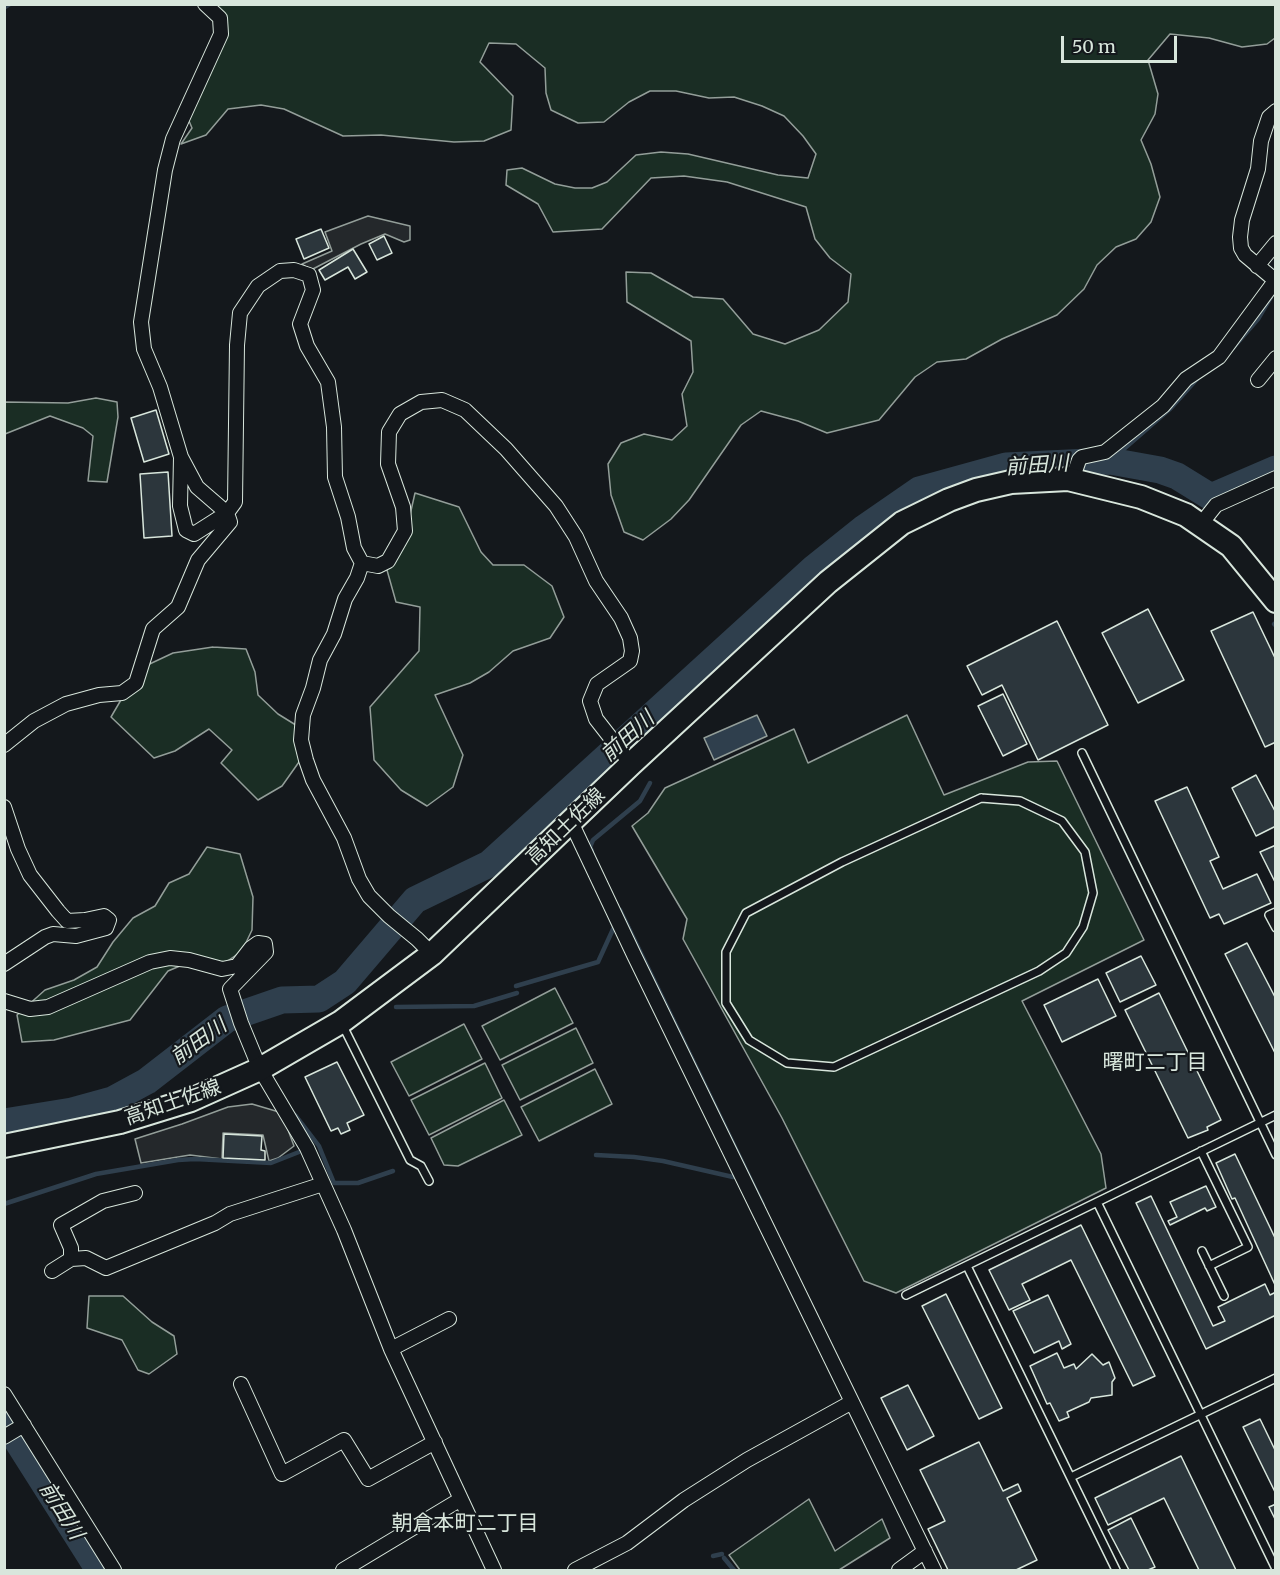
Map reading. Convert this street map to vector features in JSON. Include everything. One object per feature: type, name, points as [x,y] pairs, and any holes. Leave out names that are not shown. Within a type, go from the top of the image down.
[{"type":"main road","name":"高知土佐線","points":[[4,1146],[120,1122],[191,1100],[260,1069],[341,1022],[432,954],[571,822],[626,758],[828,582],[902,523],[949,500],[976,490],[1075,470],[1186,515],[1201,524],[1231,546],[1275,601]]},
{"type":"street","points":[[4,745],[34,721],[66,704],[99,695],[122,693],[136,683],[153,629],[178,607],[198,560],[230,522],[227,513],[196,487],[181,457],[160,387],[144,349],[141,322],[165,170],[173,140],[221,34],[220,18],[205,4]]},
{"type":"street","points":[[1075,470],[1082,457],[1105,452],[1163,406],[1186,379],[1219,357],[1275,281],[1241,248],[1242,220],[1258,169],[1261,141],[1269,117],[1275,111]]},
{"type":"street","points":[[1257,266],[1275,243]]},
{"type":"street","points":[[181,457],[180,506],[186,530],[194,534],[227,513],[235,502],[237,345],[240,313],[258,286],[280,271],[294,270],[309,275],[313,291],[300,324],[307,346],[328,382],[334,427],[335,477],[348,517],[354,548],[362,563],[357,578],[345,599],[334,634],[320,660],[303,715],[302,740],[313,780],[344,838],[359,879],[369,896],[388,916],[432,954]]},
{"type":"street","points":[[1258,380],[1275,358]]},
{"type":"street","points":[[362,563],[378,566],[388,561],[405,531],[404,507],[387,464],[389,432],[400,414],[421,402],[442,400],[465,410],[506,448],[556,506],[576,537],[596,581],[621,618],[630,638],[632,651],[630,661],[597,684],[590,701],[596,719],[626,758]]},
{"type":"street","points":[[1201,524],[1216,505],[1275,478]]},
{"type":"street","points":[[4,807],[18,849],[30,875],[67,921],[104,916],[109,920],[106,928],[76,936],[53,934],[45,937],[4,964]]},
{"type":"street","points":[[571,822],[934,1570]]},
{"type":"street","points":[[4,1001],[30,1010],[48,1007],[150,962],[170,958],[189,960],[222,969],[237,966],[251,948],[258,943],[265,944],[266,952],[230,989],[241,1023],[260,1069],[307,1148],[324,1184],[391,1349],[494,1570]]},
{"type":"street","points":[[52,1271],[72,1259],[86,1258],[106,1268],[230,1215],[324,1184]]},
{"type":"street","points":[[72,1259],[71,1248],[61,1225],[103,1201],[135,1193]]},
{"type":"street","points":[[391,1349],[449,1319]]},
{"type":"street","points":[[241,1384],[282,1474],[344,1440],[368,1479],[435,1442]]},
{"type":"street","points":[[4,1394],[20,1427],[114,1570]]},
{"type":"street","points":[[575,1570],[627,1543],[684,1500],[747,1460],[852,1402]]},
{"type":"street","points":[[4,1437],[20,1427]]},
{"type":"street","points":[[343,1570],[461,1500]]},
{"type":"street","points":[[899,1570],[925,1551]]},
{"type":"lane","points":[[1082,753],[1275,1155]]},
{"type":"lane","points":[[981,798],[1020,801],[1062,821],[1085,852],[1093,893],[1083,927],[1066,953],[1040,971],[834,1067],[787,1064],[749,1040],[726,1003],[726,952],[746,913],[786,890],[981,798]]},
{"type":"lane","points":[[1275,912],[1269,915],[1275,928]]},
{"type":"lane","points":[[341,1022],[410,1160],[421,1166],[429,1181]]},
{"type":"lane","points":[[906,1295],[1275,1115]]},
{"type":"lane","points":[[1201,1151],[1248,1246],[1209,1266]]},
{"type":"lane","points":[[1096,1202],[1275,1569]]},
{"type":"lane","points":[[1202,1251],[1224,1296]]},
{"type":"lane","points":[[967,1266],[1116,1570]]},
{"type":"lane","points":[[1071,1477],[1275,1378]]},
{"type":"green space","points":[[215,5],[1275,5],[1275,38],[1267,44],[1242,47],[1209,38],[1170,34],[1148,60],[1158,94],[1155,114],[1141,140],[1151,164],[1160,197],[1151,222],[1136,239],[1116,247],[1097,265],[1084,289],[1057,315],[1002,339],[966,359],[937,362],[915,377],[879,420],[827,433],[798,421],[761,411],[741,425],[689,500],[671,519],[643,540],[624,532],[611,495],[608,464],[621,443],[644,434],[672,440],[687,426],[682,394],[693,372],[691,341],[627,302],[626,272],[651,273],[693,297],[723,299],[753,334],[785,344],[819,330],[848,302],[851,274],[830,258],[815,239],[806,207],[727,182],[684,176],[651,178],[602,229],[553,232],[538,204],[506,185],[507,170],[522,168],[555,184],[575,188],[592,188],[607,182],[636,155],[661,152],[688,154],[778,175],[808,178],[816,154],[803,136],[784,116],[762,106],[734,97],[709,98],[676,91],[650,91],[629,102],[604,122],[578,123],[551,110],[546,93],[545,68],[516,44],[489,43],[480,62],[513,96],[511,130],[484,141],[454,142],[381,135],[343,136],[284,109],[261,105],[228,109],[206,135],[181,144],[192,128],[184,109],[225,14]]},
{"type":"green space","points":[[96,398],[117,402],[118,417],[107,482],[88,481],[93,436],[83,428],[50,416],[5,434],[5,402],[68,403]]},
{"type":"green space","points":[[415,493],[459,507],[481,552],[493,565],[524,565],[552,586],[564,617],[550,638],[513,651],[489,672],[470,683],[435,695],[463,755],[453,787],[427,806],[401,790],[374,760],[370,707],[419,651],[420,607],[396,602],[385,563],[405,537]]},
{"type":"green space","points":[[213,647],[246,649],[255,672],[258,695],[278,714],[299,727],[299,762],[282,786],[258,800],[221,763],[232,750],[209,729],[175,751],[154,758],[111,717],[139,669],[173,653]]},
{"type":"green space","points":[[907,715],[944,795],[1028,762],[1057,761],[1144,940],[1022,1001],[1101,1154],[1106,1188],[896,1293],[864,1281],[782,1118],[683,939],[687,919],[632,826],[648,813],[665,788],[794,729],[808,763]]},
{"type":"green space","points":[[207,847],[240,854],[253,897],[252,930],[242,951],[216,969],[187,963],[168,971],[130,1020],[54,1040],[22,1042],[17,1015],[45,990],[74,980],[97,967],[113,942],[133,918],[155,906],[169,883],[189,874]]},
{"type":"green space","points":[[555,988],[573,1023],[500,1060],[482,1026]]},
{"type":"green space","points":[[464,1024],[482,1059],[409,1096],[391,1062]]},
{"type":"green space","points":[[576,1028],[593,1063],[520,1100],[502,1065]]},
{"type":"green space","points":[[485,1063],[502,1098],[429,1135],[411,1100]]},
{"type":"green space","points":[[595,1069],[612,1104],[539,1141],[521,1107]]},
{"type":"green space","points":[[504,1100],[522,1135],[458,1166],[444,1165],[431,1138]]},
{"type":"green space","points":[[89,1296],[123,1296],[152,1322],[174,1336],[177,1354],[149,1374],[138,1370],[122,1340],[87,1328]]},
{"type":"green space","points":[[809,1499],[835,1551],[882,1519],[890,1538],[839,1570],[740,1570],[729,1555]]},
{"type":"shaded area","points":[[368,216],[410,226],[410,240],[404,242],[385,234],[311,270],[302,264],[332,251],[325,232]]},
{"type":"shaded area","points":[[252,1104],[279,1112],[284,1119],[294,1146],[278,1158],[269,1161],[263,1135],[223,1133],[222,1159],[190,1155],[141,1163],[135,1139],[228,1107]]},
{"type":"water","points":[[757,715],[767,736],[714,760],[704,738]]},
{"type":"building","points":[[321,229],[329,248],[304,259],[296,239]]},
{"type":"building","points":[[384,236],[392,253],[377,260],[369,244]]},
{"type":"building","points":[[353,249],[367,272],[355,279],[348,267],[325,280],[319,270]]},
{"type":"building","points":[[156,410],[169,454],[144,462],[131,418]]},
{"type":"building","points":[[168,472],[172,536],[144,538],[140,474]]},
{"type":"building","points":[[1148,609],[1184,680],[1138,703],[1102,633]]},
{"type":"building","points":[[1253,612],[1276,660],[1276,742],[1265,747],[1211,631]]},
{"type":"building","points":[[1057,621],[1108,725],[1038,760],[1002,685],[982,695],[967,666]]},
{"type":"building","points":[[1003,694],[1027,744],[1003,756],[978,706]]},
{"type":"building","points":[[1256,775],[1276,813],[1276,826],[1256,836],[1232,788]]},
{"type":"building","points":[[1187,787],[1219,857],[1210,861],[1223,889],[1257,874],[1271,903],[1224,924],[1219,914],[1210,918],[1155,801]]},
{"type":"building","points":[[1276,845],[1276,884],[1260,852]]},
{"type":"building","points":[[1247,943],[1276,999],[1276,1055],[1225,954]]},
{"type":"building","points":[[1141,956],[1156,985],[1120,1002],[1106,973]]},
{"type":"building","points":[[1098,979],[1116,1016],[1062,1042],[1044,1005]]},
{"type":"building","points":[[1159,993],[1221,1120],[1207,1127],[1208,1130],[1188,1138],[1125,1010]]},
{"type":"building","points":[[337,1062],[364,1115],[347,1123],[350,1130],[341,1134],[338,1128],[331,1131],[305,1077]]},
{"type":"building","points":[[224,1134],[262,1136],[261,1150],[265,1151],[265,1160],[223,1158]]},
{"type":"building","points":[[1235,1154],[1276,1240],[1276,1287],[1235,1198],[1232,1199],[1216,1163]]},
{"type":"building","points":[[1206,1186],[1216,1207],[1207,1211],[1205,1208],[1170,1225],[1168,1221],[1177,1217],[1170,1202]]},
{"type":"building","points":[[1151,1196],[1213,1326],[1225,1321],[1218,1307],[1265,1284],[1270,1295],[1276,1292],[1276,1315],[1206,1349],[1136,1203]]},
{"type":"building","points":[[1081,1225],[1155,1376],[1133,1386],[1071,1260],[1022,1284],[1030,1300],[1009,1310],[989,1270]]},
{"type":"building","points":[[946,1294],[1002,1408],[979,1419],[922,1306]]},
{"type":"building","points":[[1048,1295],[1071,1344],[1062,1349],[1059,1341],[1034,1353],[1013,1311]]},
{"type":"building","points":[[1057,1353],[1064,1368],[1074,1364],[1076,1369],[1092,1354],[1103,1365],[1109,1362],[1115,1378],[1112,1382],[1112,1395],[1091,1398],[1089,1402],[1067,1412],[1069,1417],[1059,1421],[1050,1403],[1047,1404],[1030,1366]]},
{"type":"building","points":[[908,1385],[934,1436],[907,1450],[881,1398]]},
{"type":"building","points":[[1260,1419],[1276,1452],[1276,1494],[1243,1427]]},
{"type":"building","points":[[979,1442],[1003,1491],[1018,1484],[1021,1491],[1007,1498],[1037,1560],[1016,1570],[948,1570],[928,1529],[945,1521],[920,1470]]},
{"type":"building","points":[[1181,1456],[1236,1570],[1199,1570],[1164,1498],[1108,1525],[1095,1498]]},
{"type":"building","points":[[1276,1504],[1276,1521],[1269,1507]]},
{"type":"building","points":[[1131,1518],[1155,1567],[1148,1570],[1129,1570],[1108,1530]]},
{"type":"waterway","points":[[4,8],[10,4]]},
{"type":"waterway","points":[[1233,348],[1258,319],[1271,297]]},
{"type":"waterway","points":[[1110,461],[1171,408],[1197,379]]},
{"type":"waterway","name":"前田川","points":[[4,1122],[72,1111],[112,1100],[147,1081],[227,1019],[282,1000],[319,999],[345,982],[415,900],[489,864],[814,568],[864,528],[919,490],[1006,466],[1110,461],[1160,470],[1177,476],[1211,497],[1276,469]]},
{"type":"waterway","points":[[592,851],[590,847],[593,840],[640,801],[650,783]]},
{"type":"waterway","points":[[620,910],[763,1205]]},
{"type":"waterway","points":[[516,986],[598,962],[614,927],[612,922]]},
{"type":"waterway","points":[[396,1007],[474,1006],[517,993]]},
{"type":"waterway","points":[[290,1111],[319,1146],[334,1183],[358,1183],[393,1171]]},
{"type":"waterway","points":[[4,1204],[96,1174],[178,1160],[271,1163],[299,1152]]},
{"type":"waterway","points":[[596,1155],[663,1161],[733,1177]]},
{"type":"waterway","name":"前田川","points":[[4,1420],[99,1570]]},
{"type":"waterway","points":[[713,1556],[722,1554]]},
{"type":"waterway","points":[[724,1558],[734,1570]]},
{"type":"district","name":"曙町二丁目","points":[[1155,1063]]},
{"type":"district","name":"朝倉本町二丁目","points":[[465,1524]]}]
